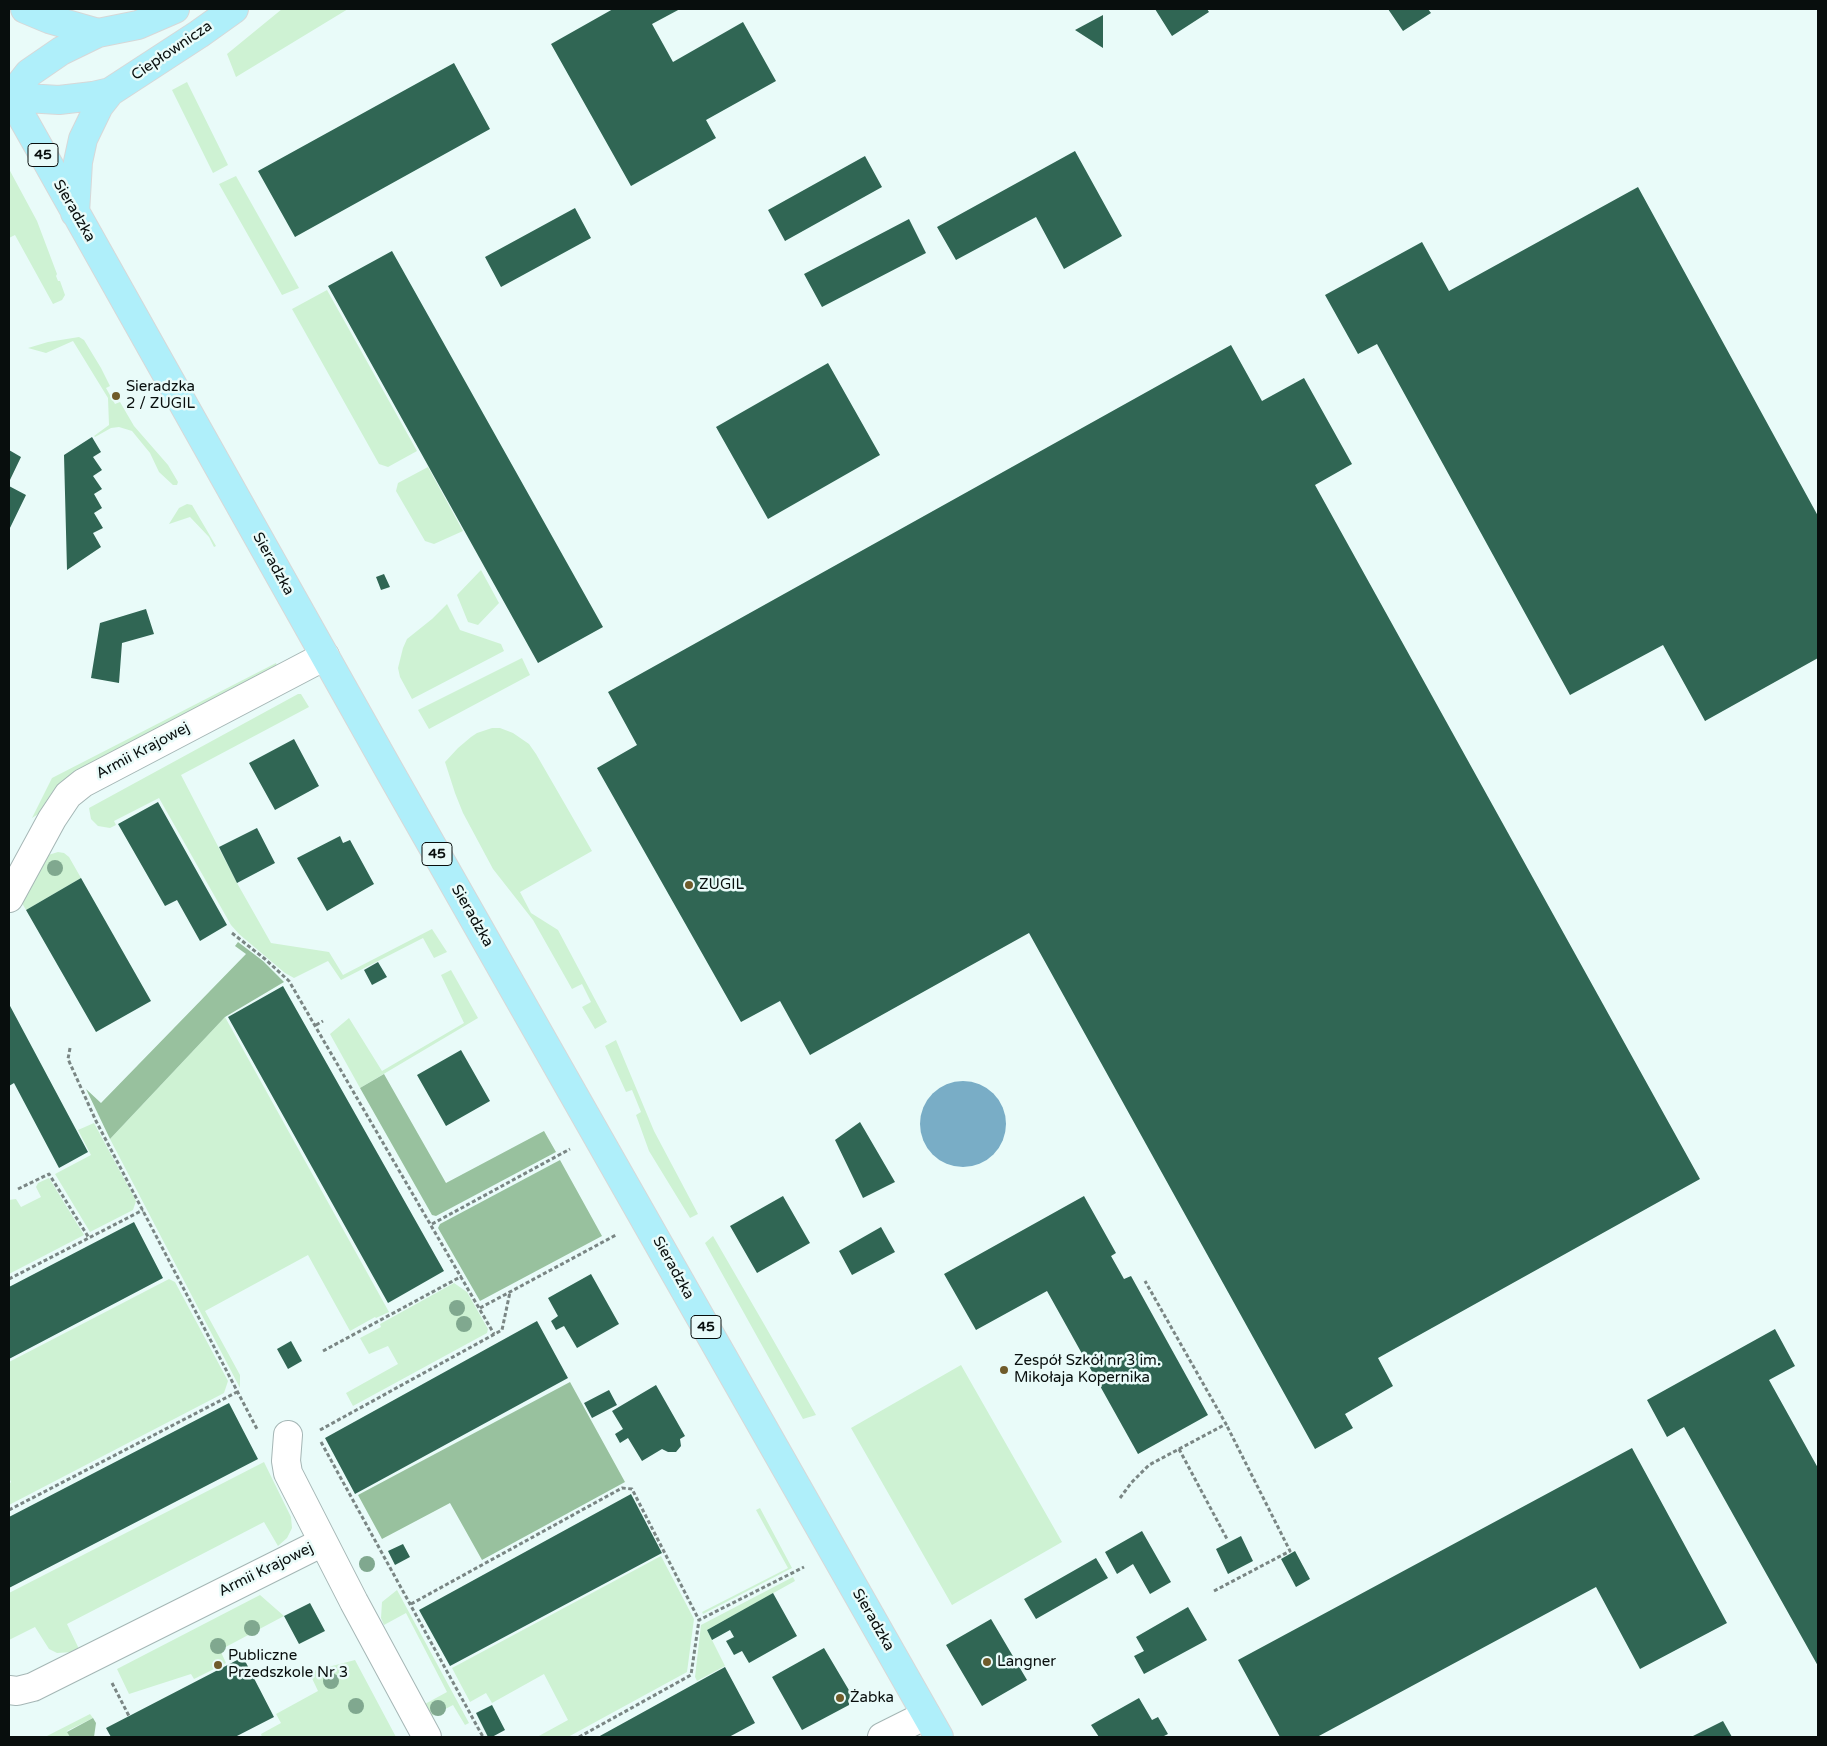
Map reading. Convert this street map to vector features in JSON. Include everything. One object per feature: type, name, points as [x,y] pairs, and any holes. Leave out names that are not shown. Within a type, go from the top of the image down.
[{"type":"main road","points":[[25,9],[49,19],[98,33]]},
{"type":"main road","points":[[10,96],[29,73],[45,60],[98,33],[138,26],[175,9]]},
{"type":"main road","name":"Ciepłownicza","points":[[10,96],[58,100],[110,92],[234,9]]},
{"type":"main road","name":"Ciepłownicza","points":[[75,214],[78,162],[83,139],[100,106],[110,92]]},
{"type":"main road","name":"Sieradzka","points":[[10,96],[325,656],[932,1726]]},
{"type":"street","name":"Armii Krajowej","points":[[9,898],[52,819],[68,795],[83,783],[325,656]]},
{"type":"street","points":[[287,1441],[288,1473],[323,1542]]},
{"type":"street","name":"Armii Krajowej","points":[[9,1690],[18,1691],[33,1687],[323,1542],[427,1737]]},
{"type":"street","points":[[882,1737],[932,1726]]},
{"type":"path","points":[[232,933],[289,980],[494,1334]]},
{"type":"path","points":[[316,1025],[323,1021]]},
{"type":"path","points":[[70,1048],[68,1059],[96,1121],[269,1450],[287,1441],[295,1444],[502,1330],[510,1292]]},
{"type":"path","points":[[432,1224],[571,1148]]},
{"type":"path","points":[[18,1189],[49,1174],[89,1238]]},
{"type":"path","points":[[9,1279],[143,1210]]},
{"type":"path","points":[[480,1308],[618,1233]]},
{"type":"path","points":[[323,1351],[462,1276]]},
{"type":"path","points":[[1146,1281],[1226,1424],[1290,1551],[1214,1591]]},
{"type":"path","points":[[9,1510],[237,1392]]},
{"type":"path","points":[[1120,1498],[1131,1482],[1149,1466],[1226,1424]]},
{"type":"path","points":[[315,1432],[483,1737]]},
{"type":"path","points":[[1180,1449],[1227,1539]]},
{"type":"path","points":[[410,1604],[622,1488],[632,1489],[699,1620],[691,1675],[579,1737]]},
{"type":"path","points":[[699,1620],[804,1566]]},
{"type":"green space","points":[[282,9],[348,9],[236,77],[227,54]]},
{"type":"green space","points":[[187,82],[228,165],[213,173],[172,90]]},
{"type":"green space","points":[[9,169],[37,221],[57,274],[56,276],[65,295],[62,300],[53,304],[15,235],[9,238]]},
{"type":"green space","points":[[236,176],[299,288],[282,295],[219,184]]},
{"type":"green space","points":[[327,290],[417,451],[388,467],[379,464],[292,309]]},
{"type":"green space","points":[[79,337],[84,340],[101,368],[110,386],[106,388],[115,404],[120,402],[134,426],[168,465],[178,482],[177,485],[173,485],[159,472],[150,453],[132,431],[119,427],[111,428],[94,436],[109,425],[108,398],[73,341],[46,353],[28,348],[48,342]]},
{"type":"green space","points":[[428,467],[463,531],[434,544],[425,541],[396,491],[398,483]]},
{"type":"green space","points":[[187,504],[192,505],[216,546],[214,547],[209,537],[190,517],[169,524],[179,508]]},
{"type":"green space","points":[[481,570],[499,603],[478,625],[468,622],[457,595]]},
{"type":"green space","points":[[447,604],[460,630],[501,644],[504,651],[412,699],[400,677],[398,668],[403,648],[407,639]]},
{"type":"green space","points":[[522,658],[530,675],[429,729],[418,710]]},
{"type":"green space","points":[[276,663],[277,666],[32,818],[52,778]]},
{"type":"green space","points":[[301,694],[309,707],[181,775],[237,883],[271,943],[329,952],[343,975],[432,929],[447,952],[434,958],[423,938],[341,980],[328,961],[294,978],[285,973],[231,925],[159,798],[114,821],[116,825],[110,828],[98,826],[91,819],[89,808]]},
{"type":"green space","points":[[492,728],[500,728],[513,733],[529,744],[592,851],[520,892],[531,913],[558,930],[607,1022],[595,1029],[582,1007],[591,1002],[582,984],[572,989],[533,920],[493,869],[463,813],[455,793],[445,762],[471,737]]},
{"type":"green space","points":[[58,852],[64,853],[69,857],[81,878],[26,910],[19,898],[45,856]]},
{"type":"green space","points":[[238,942],[263,961],[284,982],[225,1017],[110,1139],[86,1089],[101,1103],[246,954],[235,946]]},
{"type":"green space","points":[[451,970],[478,1018],[360,1088],[330,1034],[349,1018],[382,1071],[464,1023],[441,975]]},
{"type":"green space","points":[[225,1017],[389,1312],[375,1317],[350,1331],[308,1255],[205,1311],[240,1375],[240,1388],[110,1139]]},
{"type":"green space","points":[[616,1040],[654,1131],[698,1214],[690,1218],[649,1151],[636,1115],[641,1112],[632,1090],[626,1092],[605,1046]]},
{"type":"green space","points":[[384,1074],[446,1183],[544,1131],[556,1152],[436,1216],[432,1215],[360,1088]]},
{"type":"green space","points":[[94,1123],[136,1201],[133,1210],[90,1232],[55,1174],[91,1155],[78,1130]]},
{"type":"green space","points":[[560,1160],[602,1236],[480,1301],[438,1228],[440,1224]]},
{"type":"green space","points":[[49,1178],[84,1235],[9,1274],[9,1200],[16,1199],[21,1207],[41,1197],[36,1187],[38,1183]]},
{"type":"green space","points":[[713,1236],[816,1415],[803,1419],[705,1243]]},
{"type":"green space","points":[[169,1279],[175,1282],[228,1381],[224,1393],[9,1505],[9,1484],[11,1482],[9,1478],[9,1362]]},
{"type":"green space","points":[[454,1283],[467,1292],[488,1329],[487,1333],[353,1406],[346,1393],[398,1364],[388,1346],[369,1354],[360,1338],[381,1327],[380,1324]]},
{"type":"green space","points":[[961,1365],[1062,1542],[952,1605],[851,1428]]},
{"type":"green space","points":[[570,1382],[625,1482],[482,1560],[450,1503],[382,1539],[358,1495]]},
{"type":"green space","points":[[264,1462],[291,1517],[292,1528],[287,1538],[278,1546],[264,1522],[67,1624],[79,1649],[73,1652],[57,1653],[49,1649],[35,1627],[9,1640],[9,1593]]},
{"type":"green space","points":[[760,1508],[792,1568],[703,1614],[702,1612],[788,1568],[756,1510]]},
{"type":"green space","points":[[661,1556],[694,1619],[687,1672],[568,1737],[537,1737],[568,1720],[544,1674],[492,1703],[486,1693],[470,1702],[452,1668]]},
{"type":"green space","points":[[793,1577],[795,1581],[707,1630],[725,1666],[697,1681],[695,1677],[701,1625]]},
{"type":"green space","points":[[397,1590],[469,1723],[465,1725],[453,1705],[432,1716],[425,1704],[447,1692],[406,1613],[384,1625],[381,1618],[382,1602]]},
{"type":"green space","points":[[260,1595],[284,1616],[220,1650],[226,1663],[194,1679],[191,1674],[129,1694],[117,1669]]},
{"type":"green space","points":[[355,1660],[396,1737],[262,1737],[261,1734],[281,1723],[276,1714],[318,1691],[309,1672]]},
{"type":"green space","points":[[90,1714],[93,1718],[67,1731],[70,1737],[45,1737]]},
{"type":"green space","points":[[93,1718],[96,1723],[94,1737],[70,1737],[67,1732]]},
{"type":"water","points":[[955,1081],[971,1081],[980,1084],[994,1093],[1003,1107],[1006,1124],[1003,1141],[994,1155],[980,1164],[971,1167],[955,1167],[939,1160],[927,1148],[920,1132],[920,1116],[927,1100],[939,1088]]},
{"type":"building","points":[[613,9],[680,9],[652,24],[673,62],[743,22],[776,81],[706,120],[716,138],[631,186],[551,44]]},
{"type":"building","points":[[1155,9],[1207,9],[1209,12],[1172,36]]},
{"type":"building","points":[[1388,9],[1428,9],[1431,13],[1403,31]]},
{"type":"building","points":[[1103,15],[1103,48],[1075,30]]},
{"type":"building","points":[[454,63],[490,129],[295,237],[258,171]]},
{"type":"building","points":[[1075,151],[1122,236],[1064,269],[1036,217],[956,260],[937,227]]},
{"type":"building","points":[[865,156],[882,187],[785,241],[768,210]]},
{"type":"building","points":[[1638,187],[1818,516],[1818,658],[1705,721],[1663,645],[1570,695],[1377,344],[1358,354],[1325,295],[1422,242],[1449,291]]},
{"type":"building","points":[[575,208],[591,238],[501,287],[485,257]]},
{"type":"building","points":[[909,219],[926,253],[822,307],[804,274]]},
{"type":"building","points":[[392,251],[603,627],[538,663],[328,286]]},
{"type":"building","points":[[1231,345],[1262,401],[1304,378],[1352,464],[1315,485],[1700,1179],[1378,1358],[1393,1386],[1345,1414],[1353,1428],[1315,1449],[1029,933],[810,1055],[780,1001],[741,1022],[597,768],[637,745],[608,692]]},
{"type":"building","points":[[828,363],[880,455],[768,519],[716,427]]},
{"type":"building","points":[[92,437],[101,452],[93,457],[102,470],[93,476],[102,489],[94,494],[102,508],[94,513],[103,528],[93,533],[101,547],[67,570],[64,455]]},
{"type":"building","points":[[9,450],[21,457],[9,482]]},
{"type":"building","points":[[9,486],[26,495],[9,530]]},
{"type":"building","points":[[384,574],[390,587],[381,590],[376,577]]},
{"type":"building","points":[[146,609],[154,634],[122,643],[119,683],[91,678],[100,623]]},
{"type":"building","points":[[294,739],[319,786],[275,810],[249,763]]},
{"type":"building","points":[[158,802],[227,925],[200,941],[177,900],[165,906],[118,824]]},
{"type":"building","points":[[257,828],[275,863],[237,883],[219,847]]},
{"type":"building","points":[[340,836],[343,843],[350,840],[374,884],[327,911],[297,858]]},
{"type":"building","points":[[81,878],[151,1001],[96,1032],[26,910]]},
{"type":"building","points":[[378,962],[387,977],[372,985],[364,970]]},
{"type":"building","points":[[283,986],[444,1271],[388,1303],[228,1017]]},
{"type":"building","points":[[9,1004],[88,1152],[59,1168],[14,1083],[9,1086]]},
{"type":"building","points":[[461,1050],[490,1101],[446,1126],[417,1075]]},
{"type":"building","points":[[860,1122],[895,1182],[863,1198],[835,1140]]},
{"type":"building","points":[[783,1196],[810,1243],[757,1273],[730,1226]]},
{"type":"building","points":[[1084,1196],[1116,1253],[1111,1256],[1124,1279],[1131,1276],[1208,1415],[1138,1454],[1047,1291],[976,1330],[944,1274]]},
{"type":"building","points":[[134,1222],[163,1278],[9,1359],[9,1287]]},
{"type":"building","points":[[881,1227],[895,1252],[852,1275],[839,1251]]},
{"type":"building","points":[[591,1274],[619,1324],[577,1348],[564,1326],[556,1330],[551,1321],[558,1316],[548,1298]]},
{"type":"building","points":[[537,1321],[568,1378],[355,1494],[325,1438]]},
{"type":"building","points":[[1775,1329],[1795,1366],[1769,1380],[1818,1468],[1818,1666],[1684,1427],[1667,1437],[1647,1400]]},
{"type":"building","points":[[291,1341],[302,1361],[288,1369],[277,1349]]},
{"type":"building","points":[[656,1385],[685,1436],[680,1439],[681,1446],[676,1452],[668,1452],[662,1449],[642,1461],[628,1438],[620,1443],[615,1434],[623,1429],[612,1411]]},
{"type":"building","points":[[609,1390],[617,1405],[592,1418],[584,1403]]},
{"type":"building","points":[[229,1403],[258,1459],[9,1588],[9,1517]]},
{"type":"building","points":[[1632,1448],[1727,1623],[1640,1669],[1596,1587],[1317,1737],[1280,1737],[1238,1660]]},
{"type":"building","points":[[631,1494],[662,1553],[450,1666],[419,1610]]},
{"type":"building","points":[[1142,1531],[1171,1582],[1150,1594],[1133,1564],[1117,1574],[1105,1552]]},
{"type":"building","points":[[1241,1536],[1253,1561],[1228,1574],[1216,1549]]},
{"type":"building","points":[[403,1544],[410,1557],[395,1565],[388,1551]]},
{"type":"building","points":[[1295,1551],[1310,1579],[1296,1587],[1281,1559]]},
{"type":"building","points":[[1096,1558],[1108,1578],[1036,1619],[1024,1599]]},
{"type":"building","points":[[773,1593],[797,1636],[749,1663],[742,1651],[734,1655],[726,1641],[734,1637],[730,1630],[712,1640],[707,1630]]},
{"type":"building","points":[[310,1603],[325,1631],[299,1644],[284,1616]]},
{"type":"building","points":[[1188,1607],[1207,1640],[1144,1674],[1134,1656],[1144,1651],[1136,1637]]},
{"type":"building","name":"Langner","points":[[991,1619],[1027,1680],[982,1706],[946,1645]]},
{"type":"building","points":[[824,1648],[850,1692],[849,1705],[802,1730],[772,1677]]},
{"type":"building","name":"Publiczne Przedszkole Nr 3","points":[[243,1657],[274,1717],[235,1737],[111,1737],[106,1728]]},
{"type":"building","points":[[725,1667],[755,1723],[729,1737],[598,1737]]},
{"type":"building","points":[[1139,1698],[1152,1720],[1158,1717],[1168,1734],[1162,1737],[1099,1737],[1091,1725]]},
{"type":"building","points":[[492,1705],[505,1730],[492,1737],[488,1737],[476,1713]]},
{"type":"building","points":[[1723,1721],[1732,1737],[1691,1737]]},
{"type":"place","name":"Sieradzka 2 / ZUGIL","points":[[116,396]]},
{"type":"place","name":"ZUGIL","points":[[689,885]]},
{"type":"place","name":"Zespół Szkół nr 3 im. Mikołaja Kopernika","points":[[1004,1370]]},
{"type":"place","name":"Langner","points":[[987,1662]]},
{"type":"place","name":"Publiczne Przedszkole Nr 3","points":[[218,1665]]},
{"type":"place","name":"Żabka","points":[[840,1698]]}]
